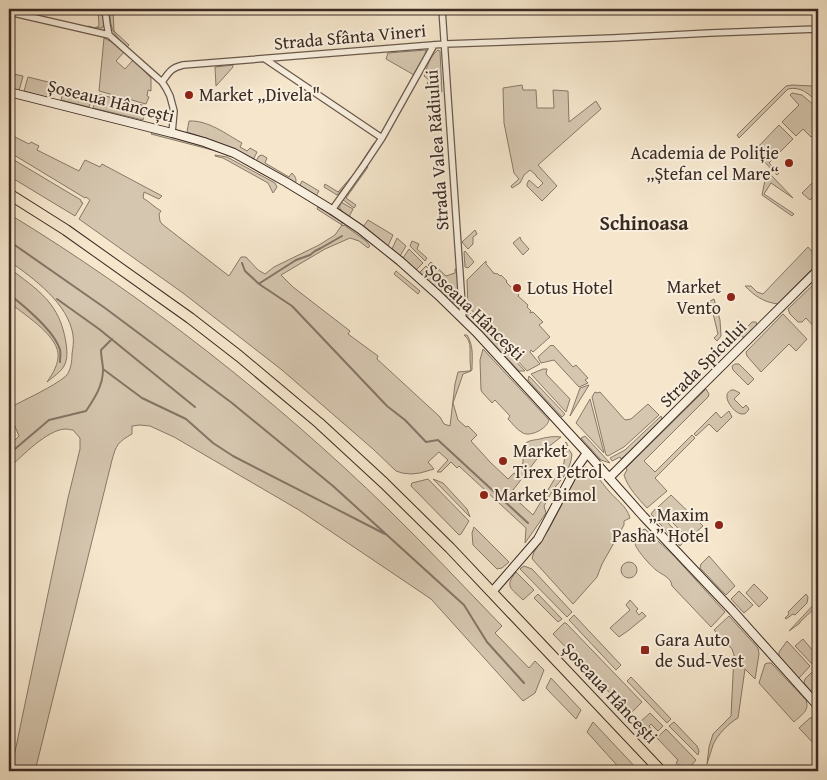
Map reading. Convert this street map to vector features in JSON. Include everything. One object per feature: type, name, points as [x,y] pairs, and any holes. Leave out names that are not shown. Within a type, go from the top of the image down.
[{"type":"highway","name":"Șoseaua Hâncești","points":[[9,194],[66,230],[190,318],[319,423],[443,541],[662,771]]},
{"type":"street","points":[[105,9],[109,35]]},
{"type":"street","name":"Strada Valea Rădiului","points":[[442,9],[463,319]]},
{"type":"street","points":[[9,12],[109,35],[162,82],[173,104],[172,132]]},
{"type":"street","name":"Strada Sfânta Vineri","points":[[162,82],[171,70],[183,65],[445,44],[818,29]]},
{"type":"street","name":"Strada Valea Rădiului","points":[[332,210],[382,138],[434,45]]},
{"type":"street","points":[[264,59],[382,138]]},
{"type":"street","name":"Șoseaua Hâncești","points":[[9,92],[172,132],[234,153],[332,210],[360,229],[438,295],[520,378],[643,516],[732,610],[818,706]]},
{"type":"street","name":"Strada Spicului","points":[[609,478],[818,270]]},
{"type":"street","points":[[492,592],[538,539],[575,470],[588,453]]},
{"type":"shaded area","points":[[98,9],[102,9],[104,24],[102,28],[96,28],[99,26]]},
{"type":"shaded area","points":[[109,9],[113,9],[114,31],[129,45],[127,47],[113,31]]},
{"type":"shaded area","points":[[104,38],[124,52],[116,61],[125,69],[133,60],[151,78],[151,91],[148,90],[147,96],[149,97],[146,104],[99,91]]},
{"type":"shaded area","points":[[426,50],[425,57],[414,75],[386,59],[388,53]]},
{"type":"shaded area","points":[[438,50],[440,51],[442,92],[427,84],[429,80],[424,76],[431,58]]},
{"type":"shaded area","points":[[233,65],[233,67],[216,86],[215,67]]},
{"type":"shaded area","points":[[9,73],[23,76],[19,91],[9,88]]},
{"type":"shaded area","points":[[28,77],[52,83],[48,98],[24,91]]},
{"type":"shaded area","points":[[522,85],[523,90],[536,90],[537,108],[554,108],[553,90],[568,91],[569,122],[596,101],[601,109],[538,165],[557,186],[542,201],[527,186],[529,180],[538,188],[543,183],[530,170],[524,175],[520,183],[512,188],[511,186],[519,179],[514,173],[504,123],[503,88]]},
{"type":"shaded area","points":[[818,85],[818,103],[801,90],[788,89],[739,138],[737,135],[786,86]]},
{"type":"shaded area","points":[[64,87],[93,94],[89,107],[61,100]]},
{"type":"shaded area","points":[[792,93],[802,95],[815,106],[812,115],[818,122],[818,130],[811,137],[803,129],[796,136],[782,122],[799,105],[790,95]]},
{"type":"shaded area","points":[[97,94],[146,106],[143,120],[93,108]]},
{"type":"shaded area","points":[[189,121],[210,125],[242,143],[240,147],[247,151],[250,148],[257,152],[253,160],[221,144],[187,132]]},
{"type":"shaded area","points":[[779,125],[793,139],[769,163],[779,173],[777,175],[758,155],[756,149]]},
{"type":"shaded area","points":[[153,132],[218,150],[220,152],[151,134]]},
{"type":"shaded area","points":[[9,136],[39,146],[37,150],[79,171],[85,160],[100,167],[102,164],[162,196],[159,199],[144,192],[143,198],[161,211],[159,214],[162,224],[229,276],[241,257],[246,257],[258,270],[265,274],[274,267],[335,235],[342,225],[366,241],[370,246],[368,248],[359,241],[350,238],[325,249],[281,275],[293,287],[350,331],[348,334],[378,356],[377,359],[440,417],[444,424],[450,426],[455,384],[458,372],[471,370],[470,344],[464,335],[467,335],[472,348],[472,370],[463,374],[453,403],[458,420],[477,435],[471,441],[490,462],[508,479],[514,473],[517,475],[521,470],[526,443],[548,437],[561,437],[543,451],[510,494],[533,515],[564,463],[565,454],[562,446],[566,442],[572,454],[569,467],[544,506],[546,513],[525,543],[526,528],[459,466],[457,468],[451,462],[441,472],[437,472],[448,460],[439,452],[428,462],[434,469],[411,474],[396,471],[282,370],[183,293],[79,219],[90,200],[9,152]]},
{"type":"shaded area","points":[[374,143],[374,146],[353,177],[337,195],[324,187],[325,184],[338,192],[353,175]]},
{"type":"shaded area","points":[[215,155],[227,157],[275,183],[277,187],[273,193],[268,183]]},
{"type":"shaded area","points":[[262,155],[267,158],[265,163],[289,177],[292,173],[296,179],[295,185],[256,161]]},
{"type":"shaded area","points":[[9,157],[81,200],[83,203],[75,216],[9,176]]},
{"type":"shaded area","points":[[367,166],[346,198],[356,205],[354,208],[342,199]]},
{"type":"shaded area","points":[[770,174],[793,198],[771,183],[764,194],[794,214],[792,216],[762,195],[765,180]]},
{"type":"shaded area","points":[[818,177],[818,191],[810,200],[802,193]]},
{"type":"shaded area","points":[[302,181],[319,191],[316,196],[299,187]]},
{"type":"shaded area","points":[[341,202],[353,209],[349,217],[340,209]]},
{"type":"shaded area","points":[[318,207],[342,222],[342,225],[317,209]]},
{"type":"shaded area","points":[[9,214],[109,279],[207,351],[345,468],[403,523],[502,626],[495,633],[529,668],[535,661],[544,670],[535,693],[523,701],[431,599],[299,510],[174,437],[150,426],[132,426],[132,434],[118,444],[112,460],[35,771],[11,771],[80,449],[80,438],[73,430],[58,430],[35,444],[9,468],[9,446],[19,436],[9,408],[46,389],[66,376],[71,365],[73,335],[70,323],[57,302],[38,283],[9,261]]},
{"type":"shaded area","points":[[368,220],[393,235],[388,246],[363,227]]},
{"type":"shaded area","points":[[475,230],[477,234],[473,237],[473,244],[468,249],[462,242]]},
{"type":"shaded area","points":[[520,237],[529,249],[523,255],[513,243]]},
{"type":"shaded area","points":[[397,238],[406,246],[400,256],[392,249]]},
{"type":"shaded area","points":[[412,241],[419,244],[417,249],[427,258],[425,261],[410,246]]},
{"type":"shaded area","points":[[808,247],[816,256],[814,261],[816,265],[778,304],[760,298],[745,286],[751,286],[757,292],[763,294]]},
{"type":"shaded area","points":[[409,249],[423,263],[416,270],[403,258]]},
{"type":"shaded area","points":[[465,251],[474,262],[468,268],[465,267]]},
{"type":"shaded area","points":[[486,261],[486,264],[493,273],[501,275],[528,305],[530,313],[533,312],[543,322],[539,325],[550,337],[533,352],[531,350],[530,352],[540,364],[527,371],[468,306],[467,280]]},
{"type":"shaded area","points":[[431,262],[446,276],[455,273],[455,269],[457,269],[459,296],[428,265]]},
{"type":"shaded area","points":[[426,266],[460,300],[459,304],[457,305],[419,273]]},
{"type":"shaded area","points":[[9,268],[46,299],[53,307],[63,329],[67,349],[66,361],[61,370],[47,382],[58,361],[56,346],[45,331],[9,302]]},
{"type":"shaded area","points":[[396,271],[420,291],[418,294],[394,274]]},
{"type":"shaded area","points":[[818,280],[818,324],[815,328],[806,318],[802,322],[798,322],[788,309]]},
{"type":"shaded area","points":[[714,299],[720,320],[721,336],[717,341],[714,338],[718,334],[710,301]]},
{"type":"shaded area","points":[[466,309],[525,371],[519,371],[467,316]]},
{"type":"shaded area","points":[[783,314],[807,339],[796,351],[789,344],[761,372],[747,356],[746,352]]},
{"type":"shaded area","points":[[752,322],[756,322],[757,325],[745,337],[742,337],[741,333]]},
{"type":"shaded area","points":[[551,345],[573,367],[576,365],[588,378],[585,380],[588,383],[579,387],[554,360],[541,363],[538,357]]},
{"type":"shaded area","points":[[483,349],[549,420],[542,429],[530,434],[521,432],[508,419],[510,416],[495,400],[492,403],[482,392],[480,360]]},
{"type":"shaded area","points":[[739,364],[754,379],[748,385],[733,370],[732,366]]},
{"type":"shaded area","points":[[547,369],[546,374],[570,399],[566,412],[531,374]]},
{"type":"shaded area","points":[[529,376],[565,414],[562,417],[528,380]]},
{"type":"shaded area","points":[[589,385],[570,416],[580,388]]},
{"type":"shaded area","points":[[706,389],[709,394],[708,397],[644,461],[655,472],[692,435],[695,438],[655,478],[667,491],[647,508],[628,484],[624,475],[627,470],[626,468]]},
{"type":"shaded area","points":[[731,390],[740,393],[734,399],[743,408],[746,405],[749,409],[746,413],[740,414],[730,405],[727,395]]},
{"type":"shaded area","points":[[595,392],[600,392],[625,420],[631,419],[648,404],[659,415],[624,447],[608,456],[606,455],[592,397]]},
{"type":"shaded area","points":[[590,399],[604,453],[576,423]]},
{"type":"shaded area","points":[[729,411],[732,417],[717,432],[709,424],[696,436],[694,434],[716,412],[721,418]]},
{"type":"shaded area","points":[[661,416],[662,420],[627,454],[621,459],[620,457],[612,461],[610,458],[625,450]]},
{"type":"shaded area","points":[[585,436],[610,463],[601,460],[581,438]]},
{"type":"shaded area","points":[[586,467],[595,474],[624,506],[630,518],[624,521],[624,525],[602,564],[597,577],[573,604],[532,558],[577,476]]},
{"type":"shaded area","points":[[428,479],[469,521],[461,534],[459,535],[411,486],[412,483]]},
{"type":"shaded area","points":[[433,479],[443,483],[467,509],[470,517]]},
{"type":"shaded area","points":[[671,495],[703,526],[688,539],[658,507]]},
{"type":"shaded area","points":[[655,509],[685,541],[680,546],[651,514]]},
{"type":"shaded area","points":[[474,527],[509,562],[502,568],[497,569],[473,545],[472,533]]},
{"type":"shaded area","points":[[645,529],[674,556],[725,612],[711,627],[672,586],[668,578],[647,561],[635,545],[639,531]]},
{"type":"shaded area","points":[[709,556],[735,586],[726,595],[700,568],[701,564]]},
{"type":"shaded area","points":[[629,562],[635,564],[637,570],[635,576],[629,578],[623,576],[621,570],[623,564]]},
{"type":"shaded area","points":[[524,566],[532,569],[572,612],[567,617],[520,569]]},
{"type":"shaded area","points":[[516,572],[534,590],[523,600],[512,590],[510,584]]},
{"type":"shaded area","points":[[754,584],[768,598],[759,607],[746,593]]},
{"type":"shaded area","points":[[739,591],[753,605],[744,613],[731,599]]},
{"type":"shaded area","points":[[538,594],[562,619],[558,622],[534,598]]},
{"type":"shaded area","points":[[806,594],[808,597],[807,603],[795,615],[793,614],[786,619],[789,614],[788,612]]},
{"type":"shaded area","points":[[630,600],[638,609],[636,611],[639,615],[642,612],[646,616],[619,637],[610,628],[630,610],[626,605]]},
{"type":"shaded area","points":[[818,600],[818,605],[789,631]]},
{"type":"shaded area","points":[[574,615],[621,665],[616,670],[569,620]]},
{"type":"shaded area","points":[[729,616],[758,648],[759,654],[755,679],[745,669],[738,718],[717,737],[707,764],[713,734],[731,716],[734,655],[732,649],[714,630]]},
{"type":"shaded area","points":[[564,623],[642,702],[630,714],[553,634]]},
{"type":"shaded area","points":[[803,639],[818,657],[813,665],[795,646]]},
{"type":"shaded area","points":[[787,641],[810,666],[799,678],[779,657],[779,652]]},
{"type":"shaded area","points":[[771,663],[806,700],[806,710],[794,722],[759,683],[765,664]]},
{"type":"shaded area","points":[[814,670],[818,674],[818,699],[804,683],[805,679]]},
{"type":"shaded area","points":[[631,677],[671,719],[667,723],[627,681]]},
{"type":"shaded area","points":[[551,678],[581,710],[576,719],[546,688]]},
{"type":"shaded area","points":[[650,713],[663,726],[658,731],[651,724],[649,726],[651,729],[648,732],[639,723]]},
{"type":"shaded area","points":[[810,718],[818,718],[818,748],[799,728]]},
{"type":"shaded area","points":[[593,722],[639,771],[622,771],[587,732]]},
{"type":"shaded area","points":[[674,722],[697,746],[698,755],[669,726]]},
{"type":"shaded area","points":[[666,729],[696,760],[689,768],[682,767],[676,763],[678,760],[657,738]]},
{"type":"waterway","points":[[260,283],[296,260],[310,255],[342,236]]},
{"type":"waterway","points":[[9,241],[105,308],[232,403],[333,486],[464,605],[487,642],[524,683]]},
{"type":"waterway","points":[[242,263],[245,271],[259,284],[292,306],[387,406],[405,420],[426,442],[438,440],[528,523]]},
{"type":"waterway","points":[[9,294],[46,327],[60,350],[60,362]]},
{"type":"waterway","points":[[57,299],[99,329],[195,407]]},
{"type":"waterway","points":[[9,454],[49,420],[86,411],[98,392],[103,376],[101,350],[112,339]]},
{"type":"waterway","points":[[103,369],[142,398],[186,419],[213,443],[233,456],[385,534]]},
{"type":"place","name":"Market „Divela\"","points":[[189,95]]},
{"type":"place","name":"Academia de Poliție „Ștefan cel Mare“","points":[[789,163]]},
{"type":"place","name":"Lotus Hotel","points":[[517,288]]},
{"type":"place","name":"Market Vento","points":[[731,297]]},
{"type":"place","name":"Market Tirex Petrol","points":[[503,461]]},
{"type":"place","name":"Market Bimol","points":[[484,495]]},
{"type":"place","name":"„Maxim Pasha” Hotel","points":[[719,525]]},
{"type":"place","name":"Gara Auto de Sud-Vest","points":[[645,650]]},
{"type":"district","name":"Schinoasa","points":[[644,223]]}]
